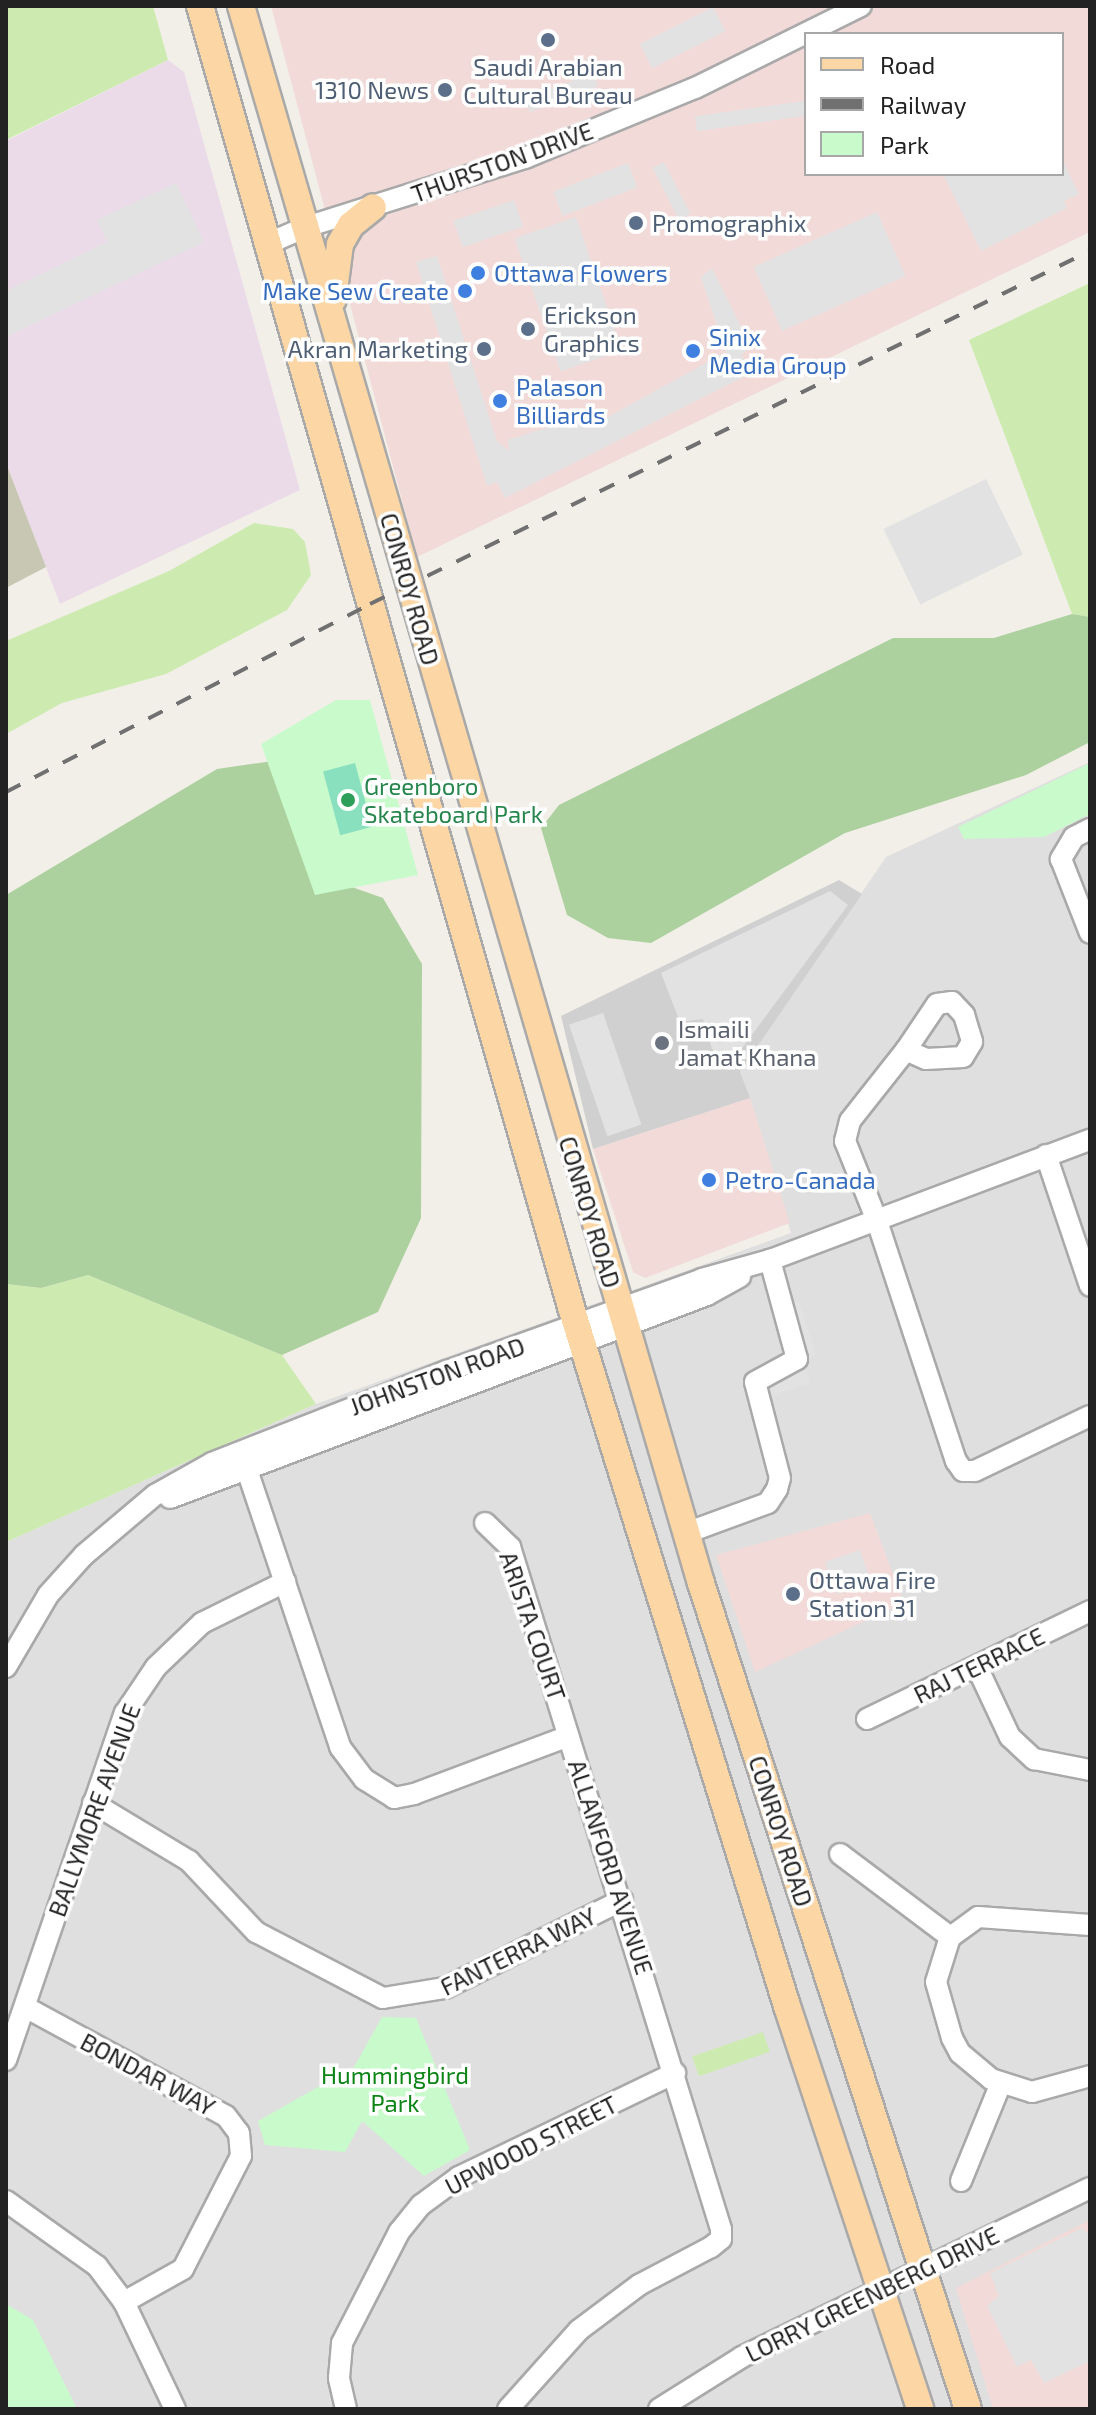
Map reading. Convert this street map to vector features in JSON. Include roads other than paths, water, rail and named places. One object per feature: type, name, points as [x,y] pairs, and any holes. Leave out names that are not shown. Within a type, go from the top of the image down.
[{"type":"main road","name":"CONROY ROAD","points":[[200,6],[579,1333],[667,1619],[920,2409]]},
{"type":"main road","name":"CONROY ROAD","points":[[241,6],[621,1319],[708,1605],[968,2409]]},
{"type":"main road","points":[[332,323],[337,253],[351,225],[373,207]]},
{"type":"main road","points":[[667,1619],[708,1605]]},
{"type":"street","name":"THURSTON DRIVE","points":[[808,32],[861,6]]},
{"type":"street","name":"THURSTON DRIVE","points":[[267,244],[306,227],[525,158],[695,88],[804,34]]},
{"type":"street","points":[[1090,829],[1074,837],[1061,859],[1090,933]]},
{"type":"street","points":[[906,1050],[850,1121],[845,1141],[876,1218],[963,1471],[975,1471],[1090,1416]]},
{"type":"street","name":"JOHNSTON ROAD","points":[[6,1667],[59,1581],[120,1524],[244,1460],[579,1333],[707,1295],[770,1260],[1090,1140]]},
{"type":"street","points":[[1046,1155],[1090,1286]]},
{"type":"street","points":[[686,1533],[768,1503],[777,1489],[780,1478],[755,1382],[797,1359],[770,1260]]},
{"type":"street","name":"ALLANFORD AVENUE","points":[[244,1460],[349,1766],[379,1791],[394,1798],[414,1794],[569,1736],[720,2216],[721,2239],[639,2285],[579,2330],[508,2409]]},
{"type":"street","name":"ARISTA COURT","points":[[485,1523],[510,1547],[569,1736]]},
{"type":"street","name":"BALLYMORE AVENUE","points":[[6,2060],[27,2008],[125,1713],[156,1667],[202,1623],[285,1582]]},
{"type":"street","name":"RAJ TERRACE","points":[[867,1719],[1090,1611]]},
{"type":"street","points":[[977,1667],[1010,1737],[1034,1759],[1090,1770]]},
{"type":"street","name":"FANTERRA WAY","points":[[93,1803],[189,1861],[256,1932],[383,1998],[445,1988],[622,1900]]},
{"type":"street","points":[[840,1854],[950,1937]]},
{"type":"street","points":[[1090,1925],[1002,1915],[978,1917],[950,1937],[936,1982],[946,2024],[960,2053],[1001,2083],[1032,2092],[1090,2076]]},
{"type":"street","name":"BONDAR WAY","points":[[27,2008],[226,2116],[239,2133],[241,2156],[183,2269],[124,2302]]},
{"type":"street","name":"UPWOOD STREET","points":[[346,2409],[338,2364],[342,2343],[399,2232],[421,2205],[459,2177],[675,2073]]},
{"type":"street","points":[[961,2181],[1001,2083]]},
{"type":"street","name":"LORRY GREENBERG DRIVE","points":[[659,2409],[742,2357],[1090,2188]]},
{"type":"street","points":[[6,2201],[86,2254],[124,2302],[175,2409]]},
{"type":"railway","points":[[6,792],[370,604],[1090,251]]},
{"type":"place","name":"Saudi Arabian Cultural Bureau","points":[[548,40]]},
{"type":"place","name":"1310 News","points":[[445,90]]},
{"type":"place","name":"Promographix","points":[[636,223]]},
{"type":"place","name":"Ottawa Flowers","points":[[478,273]]},
{"type":"place","name":"Make Sew Create","points":[[465,291]]},
{"type":"place","name":"Erickson Graphics","points":[[528,329]]},
{"type":"place","name":"Akran Marketing","points":[[484,349]]},
{"type":"place","name":"Sinix Media Group","points":[[693,351]]},
{"type":"place","name":"Palason Billiards","points":[[500,401]]},
{"type":"place","name":"Greenboro Skateboard Park","points":[[348,800]]},
{"type":"place","name":"Ismaili Jamat Khana","points":[[662,1043]]},
{"type":"place","name":"Petro-Canada","points":[[709,1180]]},
{"type":"place","name":"Ottawa Fire Station 31","points":[[793,1594]]},
{"type":"park label","name":"Hummingbird Park","points":[[395,2089]]}]
